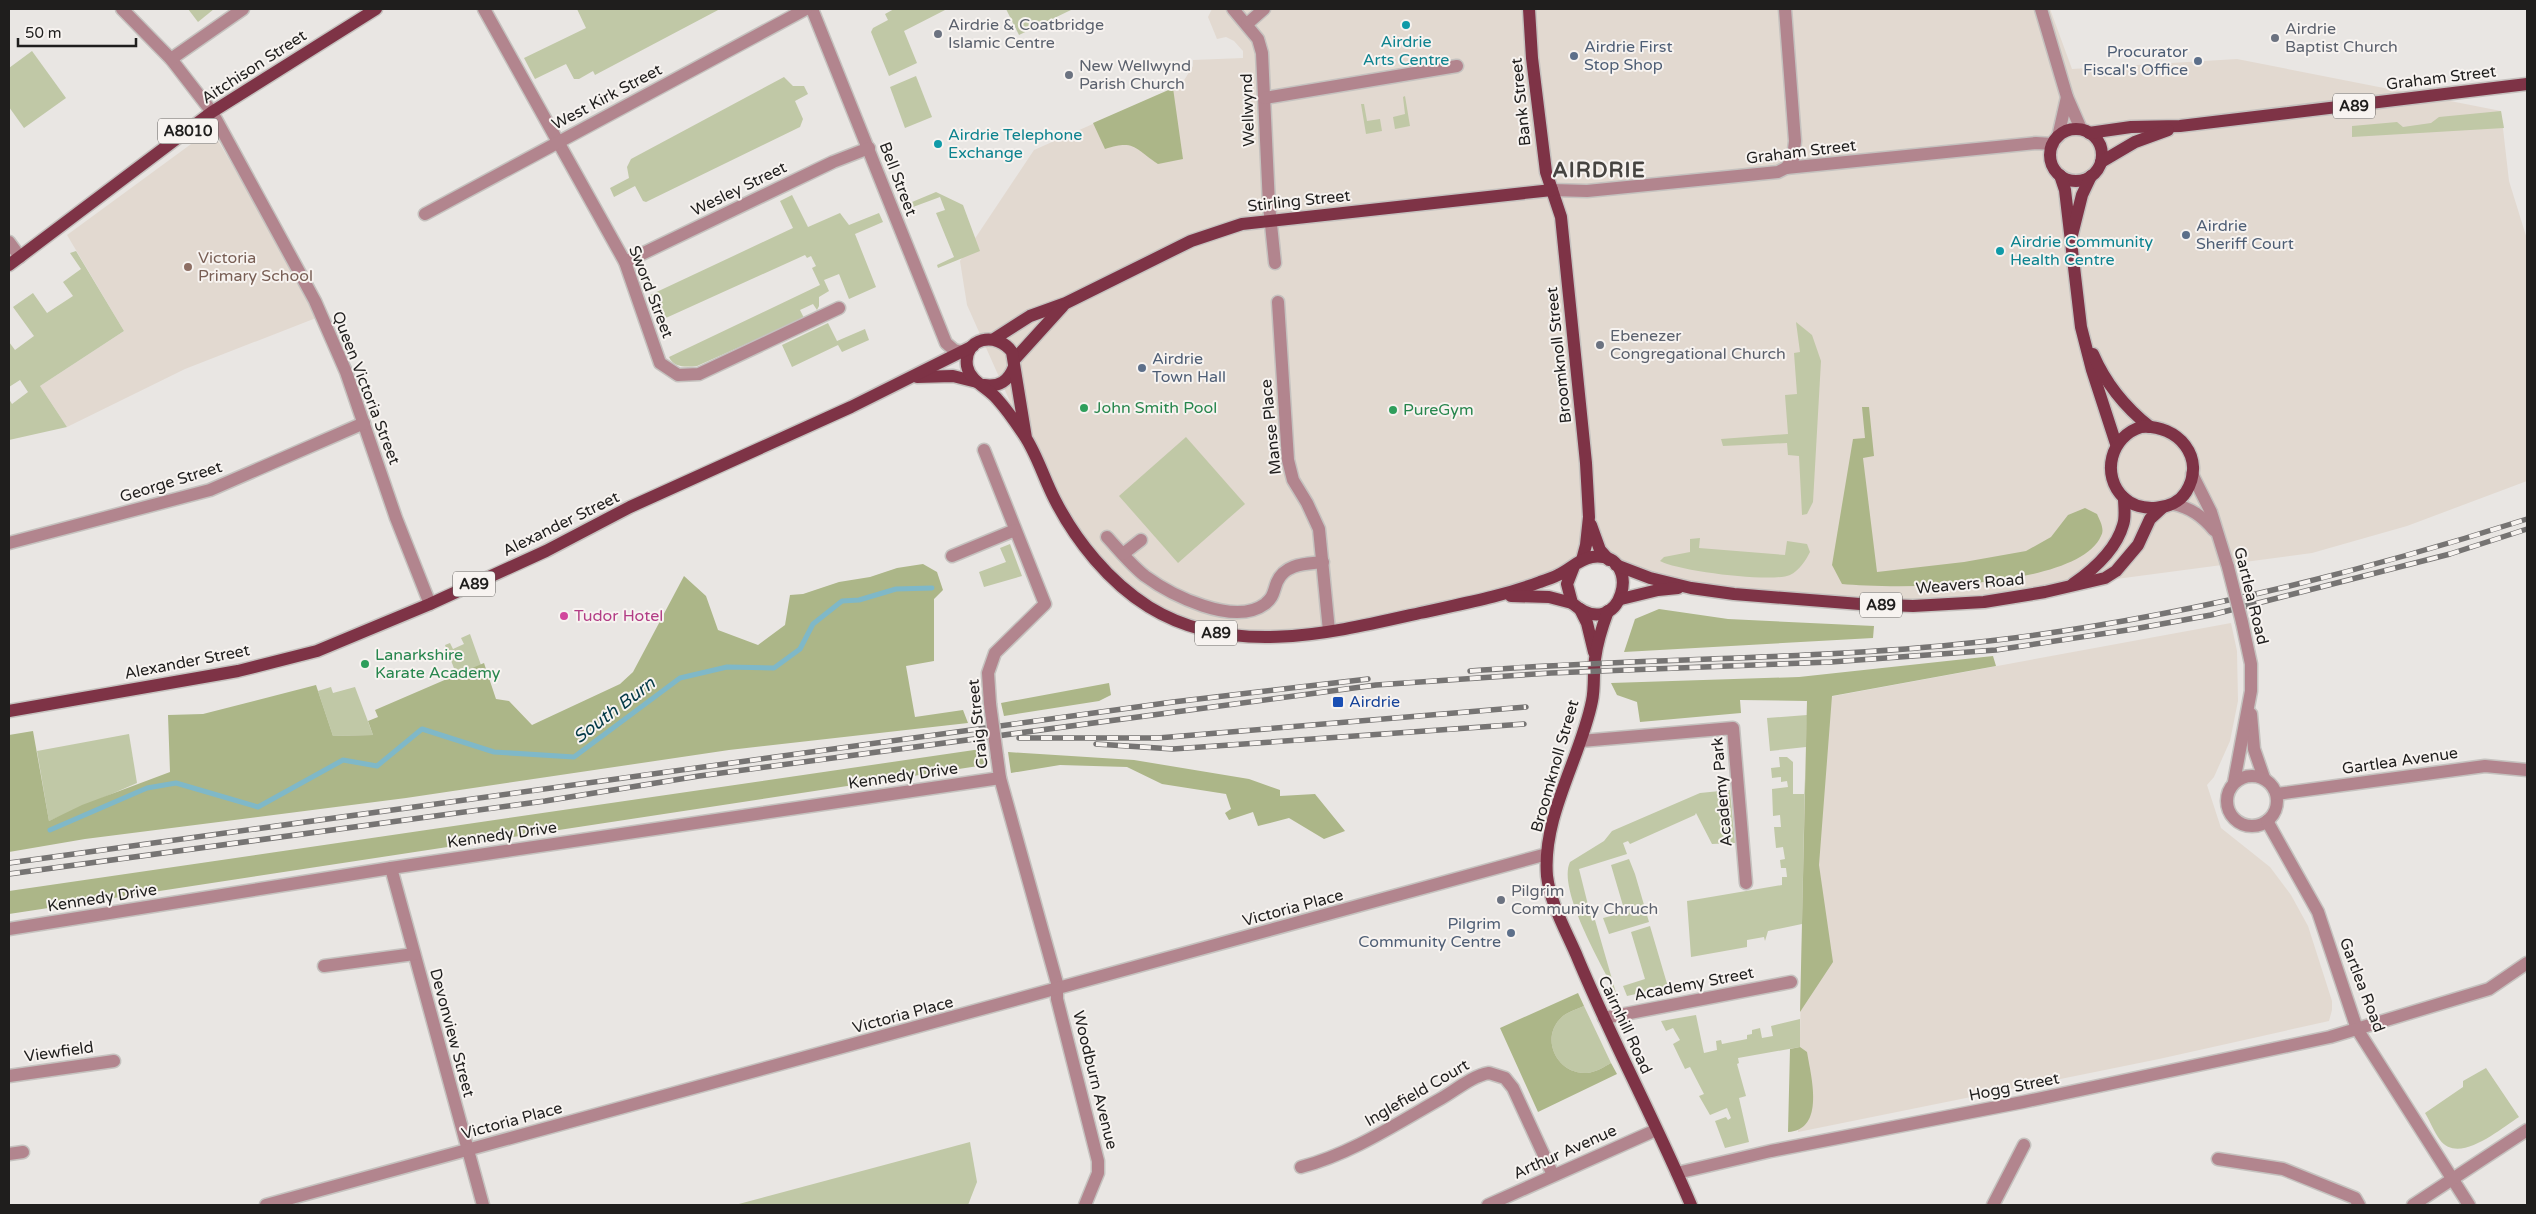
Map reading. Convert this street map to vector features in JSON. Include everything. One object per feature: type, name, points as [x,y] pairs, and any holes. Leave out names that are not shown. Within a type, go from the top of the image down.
[{"type":"main road","name":"Aitchison Street","points":[[9,265],[212,112],[376,9]]},
{"type":"main road","name":"Bank Street","points":[[1529,9],[1532,58],[1546,172],[1552,190]]},
{"type":"main road","name":"Graham Street","points":[[2085,131],[2130,127],[2180,126],[2527,84]]},
{"type":"main road","name":"Graham Street","points":[[2101,162],[2135,142],[2180,126]]},
{"type":"main road","name":"A89","points":[[2085,131],[2070,130],[2055,140],[2051,160],[2060,175],[2064,190],[2082,327],[2092,370],[2116,444],[2113,451],[2112,469],[2119,490],[2124,498]]},
{"type":"main road","points":[[2085,131],[2100,145],[2101,162]]},
{"type":"main road","name":"A89","points":[[2071,242],[2082,195],[2101,162]]},
{"type":"main road","points":[[2060,175],[2075,181],[2092,176]]},
{"type":"main road","name":"Stirling Street","points":[[994,339],[1030,316],[1066,303],[1205,235],[1242,224],[1552,190]]},
{"type":"main road","name":"Broomknoll Street","points":[[1552,190],[1561,217],[1589,517],[1596,542],[1613,563]]},
{"type":"main road","name":"Stirling Street","points":[[1014,363],[1066,303]]},
{"type":"main road","name":"A89","points":[[2082,327],[2096,362],[2112,386],[2139,418],[2150,426],[2159,427],[2179,438],[2190,455],[2192,474],[2189,486],[2182,497],[2168,505]]},
{"type":"main road","points":[[987,339],[994,339],[1008,346],[1014,363],[1006,380],[1000,384],[980,384],[967,369],[968,349],[987,339]]},
{"type":"main road","name":"Alexander Street","points":[[9,711],[238,671],[317,651],[430,604],[546,551],[630,508],[851,407],[968,349]]},
{"type":"main road","name":"A89","points":[[1014,363],[1026,438]]},
{"type":"main road","name":"Alexander Street","points":[[912,377],[953,376],[980,384]]},
{"type":"main road","name":"A89","points":[[980,384],[998,399],[1026,438],[1054,499],[1076,535],[1120,584],[1150,607],[1200,629],[1236,636],[1280,637],[1329,631],[1495,597],[1559,575],[1578,563]]},
{"type":"main road","points":[[2116,444],[2131,430],[2150,426]]},
{"type":"main road","points":[[2124,498],[2141,506],[2168,505]]},
{"type":"main road","name":"Weavers Road","points":[[2071,585],[2097,566],[2120,532],[2124,524],[2124,498]]},
{"type":"main road","name":"Weavers Road","points":[[1613,563],[1650,578],[1691,588],[1786,598],[1913,606],[2010,598],[2071,585],[2087,584],[2105,578],[2116,571],[2138,545],[2150,519],[2168,505]]},
{"type":"main road","name":"Broomknoll Street","points":[[1578,563],[1586,545],[1589,517]]},
{"type":"main road","points":[[1591,557],[1613,563],[1624,582],[1621,599],[1608,612],[1589,613],[1576,606],[1566,584],[1578,563],[1591,557]]},
{"type":"main road","name":"Weavers Road","points":[[1621,599],[1658,590],[1691,588]]},
{"type":"main road","name":"A89","points":[[1495,597],[1534,596],[1561,599],[1576,606]]},
{"type":"main road","name":"Broomknoll Street","points":[[1576,606],[1587,623],[1595,657]]},
{"type":"main road","name":"Broomknoll Street","points":[[1547,854],[1565,778],[1581,741],[1592,700],[1595,657],[1608,612]]},
{"type":"main road","name":"Cairnhill Road","points":[[1547,854],[1547,877],[1552,897],[1604,1018],[1678,1173],[1691,1205]]},
{"type":"street","name":"Queen Victoria Street","points":[[122,9],[171,60],[212,112],[315,301],[346,372],[396,518],[430,604]]},
{"type":"street","points":[[171,60],[243,9]]},
{"type":"street","name":"Sword Street","points":[[484,9],[625,262],[660,363],[678,375],[699,374],[839,308]]},
{"type":"street","name":"West Kirk Street","points":[[425,214],[806,9]]},
{"type":"street","name":"Bell Street","points":[[812,9],[946,343],[954,350],[968,349]]},
{"type":"street","name":"Wellwynd","points":[[1233,9],[1258,38],[1262,53],[1270,220]]},
{"type":"street","points":[[1247,24],[1264,9]]},
{"type":"street","points":[[1785,9],[1795,141],[1793,159],[1786,168]]},
{"type":"street","points":[[2041,9],[2067,97],[2085,131]]},
{"type":"street","points":[[1265,98],[1457,66]]},
{"type":"street","points":[[2055,140],[2067,97]]},
{"type":"street","name":"Graham Street","points":[[1552,190],[1587,191],[1778,172],[1786,168],[2055,140]]},
{"type":"street","name":"Wesley Street","points":[[625,262],[833,162],[868,148]]},
{"type":"street","points":[[1270,220],[1275,263]]},
{"type":"street","points":[[9,242],[20,257]]},
{"type":"street","name":"Manse Place","points":[[1278,302],[1288,460],[1293,480],[1316,520],[1323,562],[1329,631]]},
{"type":"street","name":"George Street","points":[[9,543],[210,490],[364,423]]},
{"type":"street","name":"Craig Street","points":[[984,450],[1045,604],[995,653],[988,673],[990,704],[1000,778],[1030,880],[1057,990]]},
{"type":"street","name":"Gartlea Road","points":[[2192,474],[2211,512],[2228,567],[2251,664],[2250,696],[2254,749],[2264,778],[2271,784],[2277,794]]},
{"type":"street","name":"Gartlea Road","points":[[2168,505],[2187,507],[2204,518],[2218,533]]},
{"type":"street","points":[[952,556],[1015,530]]},
{"type":"street","points":[[1107,537],[1143,574],[1164,589],[1202,605],[1223,610],[1248,611],[1262,606],[1273,598],[1277,580],[1293,566],[1323,562]]},
{"type":"street","points":[[1123,554],[1141,540]]},
{"type":"street","name":"Gartlea Road","points":[[2250,696],[2234,782],[2228,790],[2226,799],[2228,810],[2235,820],[2252,826],[2267,821],[2318,912],[2357,1029],[2469,1205]]},
{"type":"street","name":"Academy Park","points":[[1581,741],[1733,728],[1746,883]]},
{"type":"street","name":"Gartlea Avenue","points":[[2277,794],[2485,766],[2527,770]]},
{"type":"street","points":[[2234,782],[2243,776],[2254,775],[2264,778]]},
{"type":"street","name":"Kennedy Drive","points":[[9,929],[392,868],[1000,778]]},
{"type":"street","points":[[2267,821],[2274,813],[2277,805],[2277,794]]},
{"type":"street","name":"Victoria Place","points":[[266,1205],[1057,990],[1547,854]]},
{"type":"street","name":"Devonview Street","points":[[392,868],[483,1205]]},
{"type":"street","points":[[324,966],[414,954]]},
{"type":"street","name":"Hogg Street","points":[[1678,1173],[1835,1138],[2023,1102],[2357,1029],[2489,989],[2506,980],[2527,962]]},
{"type":"street","name":"Academy Street","points":[[1604,1018],[1791,982]]},
{"type":"street","name":"Woodburn Avenue","points":[[1057,990],[1057,999],[1098,1161],[1097,1178],[1085,1205]]},
{"type":"street","name":"Viewfield","points":[[9,1076],[114,1061]]},
{"type":"street","name":"Inglefield Court","points":[[1301,1167],[1329,1160],[1383,1132],[1472,1080],[1489,1073],[1504,1078],[1514,1088],[1553,1175]]},
{"type":"street","name":"Arthur Avenue","points":[[1488,1205],[1656,1130]]},
{"type":"street","points":[[2413,1205],[2527,1130]]},
{"type":"street","points":[[1993,1205],[2024,1145]]},
{"type":"street","points":[[9,1154],[23,1152]]},
{"type":"street","points":[[2218,1159],[2283,1169],[2355,1198],[2359,1205]]},
{"type":"shaded area","points":[[1212,9],[2050,9],[2072,69],[2237,59],[2501,111],[2509,181],[2527,239],[2527,481],[2407,526],[2312,553],[2071,585],[1984,602],[1860,604],[1705,590],[1600,557],[1536,584],[1280,637],[1215,633],[1150,607],[1076,535],[1028,442],[967,305],[960,261],[1034,150],[1181,85],[1193,66],[1193,60],[1243,58],[1243,51],[1234,41],[1226,37],[1217,39],[1208,17]]},
{"type":"shaded area","name":"Victoria Primary School","points":[[202,136],[217,139],[269,227],[316,318],[185,369],[67,427],[40,386],[124,331],[67,235]]},
{"type":"shaded area","points":[[2231,623],[2237,651],[2238,701],[2230,741],[2214,777],[2207,785],[2221,828],[2270,867],[2291,895],[2308,926],[2332,1001],[2329,1021],[2159,1059],[1798,1132],[1807,701]]},
{"type":"green space","points":[[188,9],[214,9],[198,22]]},
{"type":"green space","points":[[577,9],[720,9],[595,75],[593,71],[579,79],[574,79],[566,64],[535,79],[524,58],[586,28]]},
{"type":"green space","points":[[894,9],[947,9],[904,31],[917,63],[889,76],[871,32],[873,28],[888,20],[885,14]]},
{"type":"green space","points":[[1006,9],[1073,9],[1019,35]]},
{"type":"green space","points":[[32,51],[66,98],[24,128],[9,107],[9,68]]},
{"type":"green space","points":[[916,76],[932,117],[905,128],[890,87]]},
{"type":"green space","points":[[784,77],[793,86],[804,86],[808,94],[795,101],[803,119],[800,127],[646,202],[643,201],[635,186],[614,197],[610,188],[629,178],[627,167],[631,159]]},
{"type":"green space","points":[[1173,88],[1183,159],[1158,164],[1129,145],[1105,149],[1093,123]]},
{"type":"green space","points":[[1405,96],[1410,126],[1395,129],[1393,117],[1405,114],[1403,97]]},
{"type":"green space","points":[[1361,104],[1364,104],[1367,121],[1380,119],[1382,131],[1366,134]]},
{"type":"green space","points":[[2501,111],[2504,128],[2352,137],[2352,126],[2397,122],[2403,127],[2431,123],[2439,117]]},
{"type":"green space","points":[[936,192],[963,205],[980,251],[938,268],[937,265],[954,257],[936,213],[945,210],[940,197],[913,207],[912,202]]},
{"type":"green space","points":[[792,195],[808,227],[840,213],[849,225],[879,213],[883,222],[855,234],[876,287],[849,299],[839,274],[824,280],[829,291],[819,297],[817,310],[813,304],[800,310],[804,318],[697,366],[677,365],[671,361],[669,357],[820,285],[812,268],[816,266],[811,256],[807,258],[805,255],[657,322],[648,296],[793,228],[780,201]]},
{"type":"green space","points":[[76,251],[124,331],[40,386],[67,427],[9,440],[9,399],[12,404],[28,392],[20,380],[9,387],[9,342],[15,350],[34,336],[13,307],[33,293],[47,313],[73,296],[63,282],[81,269],[70,253]]},
{"type":"green space","points":[[1796,322],[1812,335],[1821,361],[1813,502],[1807,514],[1802,515],[1799,456],[1788,455],[1787,443],[1723,446],[1721,439],[1788,434],[1785,395],[1797,394],[1794,353],[1800,352]]},
{"type":"green space","points":[[828,323],[837,341],[865,329],[869,340],[842,352],[838,345],[792,367],[782,345]]},
{"type":"green space","points":[[1862,407],[1869,407],[1874,456],[1863,458],[1877,572],[1964,562],[2026,551],[2051,537],[2068,515],[2085,508],[2097,514],[2101,522],[2101,536],[2085,554],[2058,567],[2022,576],[1982,582],[1940,585],[1867,586],[1842,584],[1832,565],[1853,439],[1865,438]]},
{"type":"green space","points":[[1186,437],[1245,504],[1178,563],[1119,496]]},
{"type":"green space","points":[[1700,538],[1699,548],[1785,555],[1787,541],[1807,544],[1810,552],[1804,562],[1790,575],[1765,578],[1685,569],[1660,561],[1664,557],[1690,552],[1690,539]]},
{"type":"green space","points":[[1010,544],[1022,576],[984,587],[979,572],[1006,562],[1000,548]]},
{"type":"green space","points":[[923,564],[937,572],[943,590],[934,599],[934,661],[906,666],[915,717],[963,710],[968,723],[729,750],[406,798],[85,839],[9,852],[9,735],[33,731],[49,821],[82,805],[170,772],[168,715],[203,714],[316,685],[333,736],[373,735],[368,721],[378,717],[375,710],[484,663],[496,699],[509,701],[532,725],[620,684],[633,672],[684,576],[706,596],[718,630],[758,645],[785,625],[790,595],[803,594],[839,582],[870,577],[897,568]]},
{"type":"green space","points":[[1659,609],[1728,619],[1874,626],[1873,638],[1624,652],[1635,619]]},
{"type":"green space","points":[[470,634],[481,665],[457,676],[445,645],[450,643],[453,649],[464,644],[461,638]]},
{"type":"green space","points":[[1993,656],[1996,666],[1832,696],[1819,865],[1833,962],[1800,1012],[1807,701],[1740,700],[1741,713],[1640,722],[1637,702],[1617,695],[1611,683],[1799,677]]},
{"type":"green space","points":[[1109,683],[1111,695],[1099,701],[1004,716],[1001,703]]},
{"type":"green space","points":[[331,687],[333,693],[355,687],[373,735],[333,736],[318,691]]},
{"type":"green space","points":[[1807,715],[1806,747],[1770,751],[1767,718]]},
{"type":"green space","points":[[129,734],[137,783],[49,821],[37,751]]},
{"type":"green space","points":[[981,749],[985,765],[9,914],[9,891]]},
{"type":"green space","points":[[1008,752],[1134,760],[1249,779],[1280,790],[1280,796],[1315,794],[1345,831],[1324,839],[1289,818],[1258,826],[1253,812],[1229,820],[1225,813],[1231,809],[1226,794],[1162,784],[1127,767],[1060,765],[1011,773]]},
{"type":"green space","points":[[1779,757],[1787,757],[1793,762],[1793,794],[1804,794],[1805,778],[1802,924],[1768,931],[1765,941],[1764,937],[1747,940],[1747,947],[1691,957],[1687,901],[1782,885],[1782,877],[1787,877],[1786,868],[1781,868],[1780,860],[1785,859],[1783,847],[1776,848],[1774,827],[1781,827],[1780,815],[1773,816],[1772,789],[1788,787],[1787,781],[1781,782],[1781,777],[1772,778],[1771,768],[1780,767]]},
{"type":"green space","points":[[1730,790],[1735,843],[1712,844],[1696,813],[1630,844],[1628,841],[1623,843],[1627,854],[1579,869],[1592,921],[1595,920],[1616,993],[1592,947],[1575,908],[1568,874],[1570,862],[1604,841],[1612,831],[1700,793]]},
{"type":"green space","points":[[1629,859],[1649,922],[1609,934],[1603,918],[1623,913],[1624,909],[1611,865]]},
{"type":"green space","points":[[1650,926],[1668,987],[1627,996],[1623,986],[1645,979],[1631,932]]},
{"type":"green space","points":[[1578,993],[1584,1006],[1565,1015],[1554,1027],[1552,1046],[1555,1055],[1560,1062],[1577,1072],[1587,1073],[1611,1063],[1617,1074],[1538,1112],[1500,1028]]},
{"type":"green space","points":[[1584,1006],[1611,1063],[1587,1073],[1577,1072],[1560,1062],[1552,1046],[1554,1027],[1560,1019]]},
{"type":"green space","points":[[1696,1015],[1704,1053],[1717,1050],[1716,1041],[1721,1040],[1722,1044],[1747,1039],[1747,1035],[1752,1034],[1752,1030],[1760,1028],[1762,1038],[1773,1036],[1771,1026],[1800,1019],[1800,1047],[1738,1058],[1739,1063],[1737,1064],[1746,1096],[1739,1098],[1749,1142],[1725,1148],[1715,1121],[1726,1117],[1728,1120],[1731,1118],[1727,1108],[1710,1115],[1699,1096],[1704,1094],[1690,1067],[1685,1069],[1673,1044],[1680,1040],[1673,1028],[1666,1031],[1661,1021]]},
{"type":"green space","points":[[1800,1047],[1807,1052],[1809,1062],[1813,1087],[1812,1112],[1808,1122],[1800,1129],[1788,1132],[1790,1049]]},
{"type":"green space","points":[[2486,1068],[2519,1117],[2480,1142],[2458,1149],[2448,1147],[2440,1140],[2425,1113],[2463,1087],[2463,1081]]},
{"type":"green space","points":[[970,1142],[977,1182],[968,1205],[735,1205]]},
{"type":"waterway","name":"South Burn","points":[[50,830],[147,788],[176,783],[258,807],[343,760],[377,766],[422,729],[494,752],[574,757],[680,678],[727,667],[774,668],[800,649],[813,624],[842,601],[859,600],[896,589],[932,588]]},
{"type":"railway","points":[[1470,671],[1602,663],[1866,652],[1932,647],[2064,631],[2132,620],[2265,592],[2397,558],[2527,519]]},
{"type":"railway","points":[[9,874],[545,801],[699,776],[1376,685],[1551,673],[1831,662],[1996,650],[2211,615],[2450,554],[2527,529]]},
{"type":"railway","points":[[9,863],[1173,702],[1368,679]]},
{"type":"railway","points":[[1019,738],[1158,738],[1526,707]]},
{"type":"railway","points":[[1096,744],[1173,749],[1524,724]]},
{"type":"place","name":"Airdrie Arts Centre","points":[[1406,25]]},
{"type":"place","name":"Airdrie & Coatbridge Islamic Centre","points":[[938,34]]},
{"type":"place","name":"Airdrie Baptist Church","points":[[2275,38]]},
{"type":"place","name":"Airdrie First Stop Shop","points":[[1574,56]]},
{"type":"place","name":"Procurator Fiscal's Office","points":[[2198,61]]},
{"type":"place","name":"New Wellwynd Parish Church","points":[[1069,75]]},
{"type":"place","name":"Airdrie Telephone Exchange","points":[[938,144]]},
{"type":"place","name":"Airdrie Sheriff Court","points":[[2186,235]]},
{"type":"place","name":"Airdrie Community Health Centre","points":[[2000,251]]},
{"type":"place","name":"Victoria Primary School","points":[[188,267]]},
{"type":"place","name":"Ebenezer Congregational Church","points":[[1600,345]]},
{"type":"place","name":"Airdrie Town Hall","points":[[1142,368]]},
{"type":"place","name":"John Smith Pool","points":[[1084,408]]},
{"type":"place","name":"PureGym","points":[[1393,410]]},
{"type":"place","name":"Tudor Hotel","points":[[564,616]]},
{"type":"place","name":"Lanarkshire Karate Academy","points":[[365,664]]},
{"type":"place","name":"Airdrie","points":[[1338,702]]},
{"type":"place","name":"Pilgrim Community Chruch","points":[[1501,900]]},
{"type":"place","name":"Pilgrim Community Centre","points":[[1511,933]]},
{"type":"district","name":"AIRDRIE","points":[[1599,170]]}]
